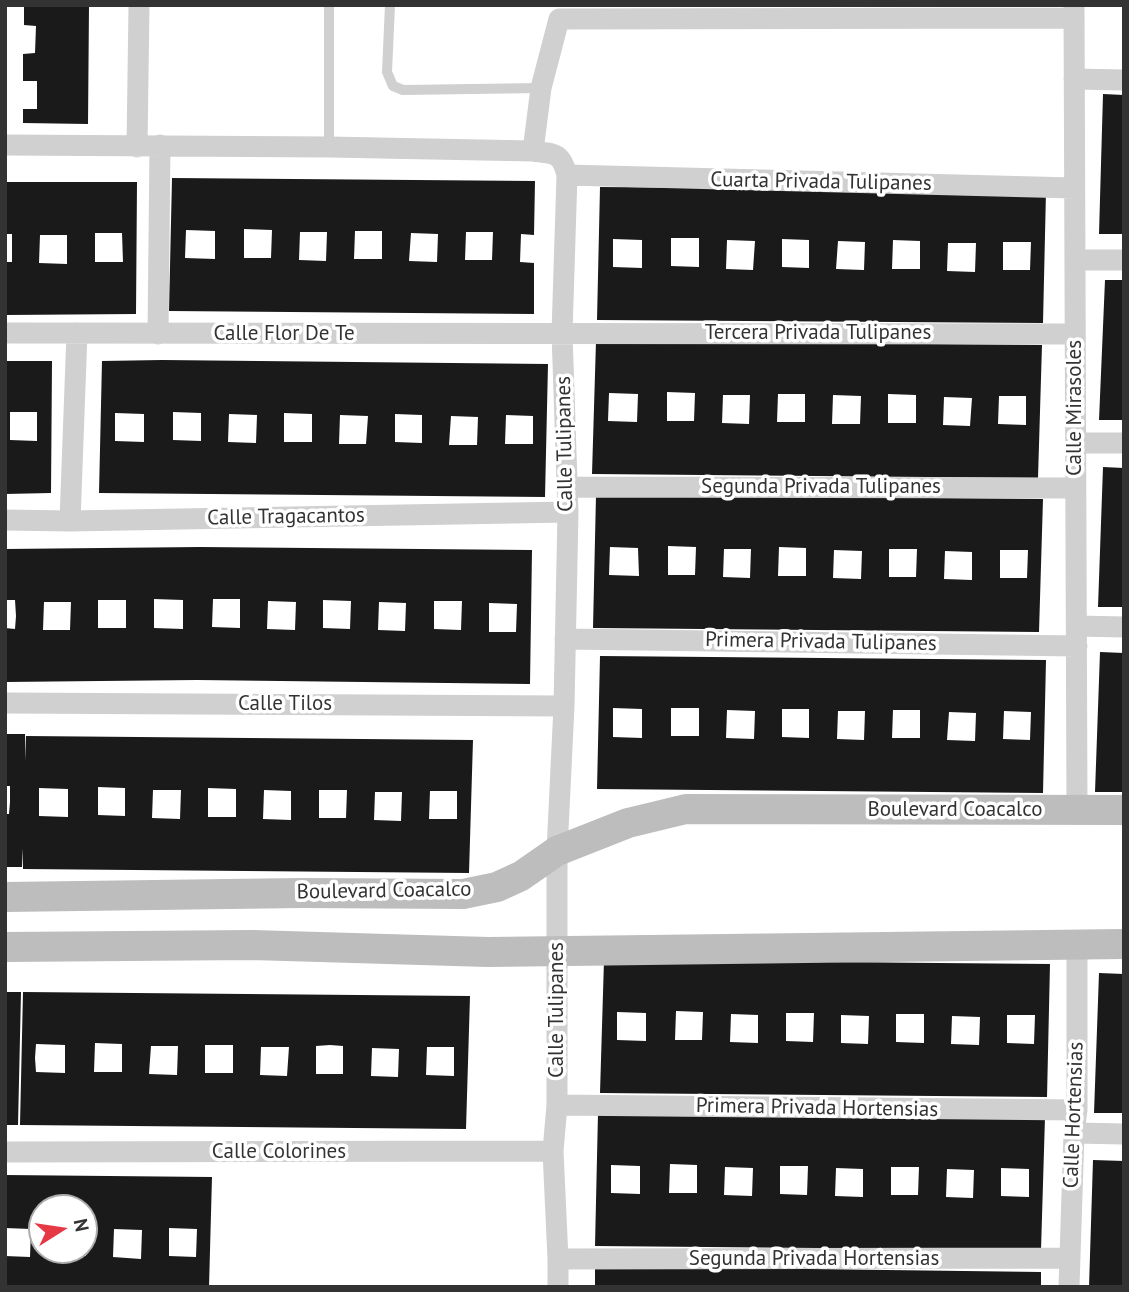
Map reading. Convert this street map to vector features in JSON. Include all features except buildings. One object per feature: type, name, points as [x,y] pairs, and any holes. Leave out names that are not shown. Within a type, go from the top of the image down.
[{"type":"main road","name":"Boulevard Coacalco","points":[[5,897],[463,894],[497,887],[521,876],[557,851],[628,823],[686,809],[1124,810]]},
{"type":"main road","points":[[5,947],[252,945],[488,952],[1124,944]]},
{"type":"street","points":[[137,147],[139,5]]},
{"type":"street","points":[[533,151],[541,88],[559,12],[1074,12]]},
{"type":"street","name":"Calle Mirasoles","points":[[1074,12],[1077,810]]},
{"type":"street","points":[[1074,79],[1124,80]]},
{"type":"street","points":[[5,145],[533,151],[561,158],[567,175]]},
{"type":"street","points":[[158,334],[160,145]]},
{"type":"street","name":"Cuarta Privada Tulipanes","points":[[567,175],[1074,188]]},
{"type":"street","name":"Calle Tulipanes","points":[[558,1287],[553,1151],[557,1105],[557,851],[564,706],[568,512],[562,333],[567,175]]},
{"type":"street","points":[[1075,260],[1124,260]]},
{"type":"street","name":"Calle Flor De Te","points":[[5,333],[562,333]]},
{"type":"street","points":[[70,521],[77,333]]},
{"type":"street","name":"Tercera Privada Tulipanes","points":[[562,333],[1074,334]]},
{"type":"street","points":[[1076,443],[1124,443]]},
{"type":"street","name":"Segunda Privada Tulipanes","points":[[567,487],[1075,488]]},
{"type":"street","name":"Calle Tragacantos","points":[[5,520],[568,512]]},
{"type":"street","name":"Primera Privada Tulipanes","points":[[565,639],[1077,636],[1124,626]]},
{"type":"street","name":"Calle Tilos","points":[[5,703],[564,706]]},
{"type":"street","name":"Calle Hortensias","points":[[1069,1287],[1077,1111],[1077,944]]},
{"type":"street","name":"Primera Privada Hortensias","points":[[557,1105],[1077,1111]]},
{"type":"street","points":[[1074,1133],[1124,1134]]},
{"type":"street","name":"Calle Colorines","points":[[5,1152],[553,1151]]},
{"type":"street","name":"Segunda Privada Hortensias","points":[[558,1259],[1069,1258]]},
{"type":"lane","points":[[329,5],[329,147]]},
{"type":"lane","points":[[390,5],[387,72],[393,86],[403,90],[541,88]]}]
